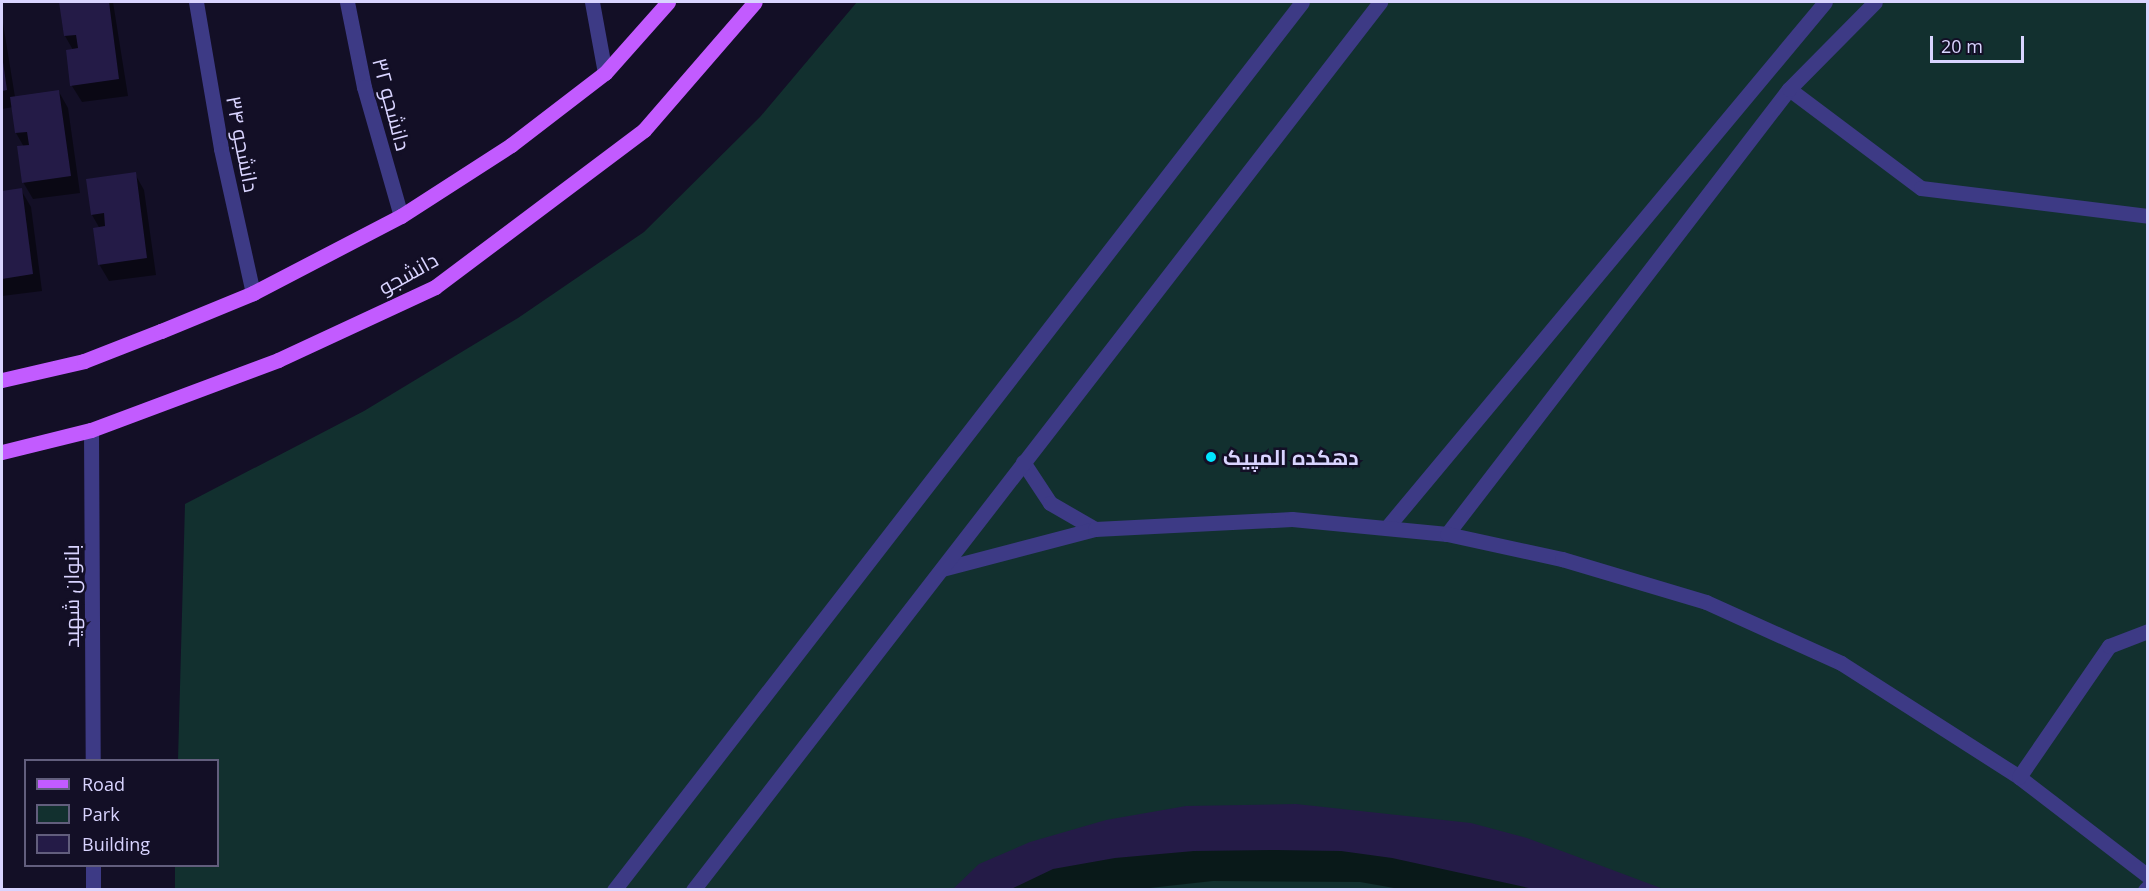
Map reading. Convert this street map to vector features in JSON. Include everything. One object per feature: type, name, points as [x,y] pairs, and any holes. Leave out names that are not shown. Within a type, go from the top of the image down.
[{"type":"main road","points":[[2,380],[84,361],[253,293],[401,216],[511,145],[606,73],[668,2]]},
{"type":"main road","name":"دانشجو","points":[[2,452],[91,430],[278,360],[435,287],[644,130],[754,2]]},
{"type":"street","name":"دانشجو ۳۴","points":[[196,2],[221,149],[253,293]]},
{"type":"street","name":"دانشجو ۳۲","points":[[347,2],[364,87],[401,216]]},
{"type":"street","points":[[592,2],[606,73]]},
{"type":"street","points":[[614,890],[1302,2]]},
{"type":"street","points":[[693,890],[1380,2]]},
{"type":"street","points":[[1388,526],[1825,2]]},
{"type":"street","points":[[1447,534],[1789,89],[1875,2]]},
{"type":"street","points":[[1789,89],[1921,188],[2148,216]]},
{"type":"street","name":"بانوان شهید","points":[[91,430],[93,759]]},
{"type":"street","points":[[1023,462],[1050,503],[1095,529]]},
{"type":"street","points":[[942,569],[1095,529],[1292,519],[1388,526],[1447,534],[1562,559],[1706,602],[1840,663],[2019,777],[2148,876]]},
{"type":"street","points":[[2019,777],[2109,646],[2148,631]]},
{"type":"street","points":[[93,867],[93,890]]},
{"type":"green space","name":"دهکده المپیک","points":[[857,2],[2147,2],[2147,889],[175,890],[175,867],[219,867],[219,759],[178,759],[185,504],[364,411],[518,318],[644,232],[760,117]]},
{"type":"building","points":[[59,2],[109,2],[119,79],[70,86],[66,50],[78,48],[76,35],[64,36]]},
{"type":"building","points":[[2,55],[7,90],[2,91]]},
{"type":"building","points":[[59,90],[71,176],[22,183],[17,146],[29,145],[27,132],[15,133],[10,97]]},
{"type":"building","points":[[136,172],[147,258],[98,265],[93,228],[105,226],[104,213],[91,215],[86,179]]},
{"type":"building","points":[[22,188],[33,274],[2,279],[2,191]]},
{"type":"building","points":[[1296,804],[1471,823],[1527,838],[1666,890],[1538,890],[1392,858],[1341,851],[1275,850],[1194,851],[1115,858],[1053,869],[1009,890],[952,890],[979,864],[1030,842],[1106,820],[1186,806]]},
{"type":"place","name":"دهکده المپیک","points":[[1211,457]]}]
